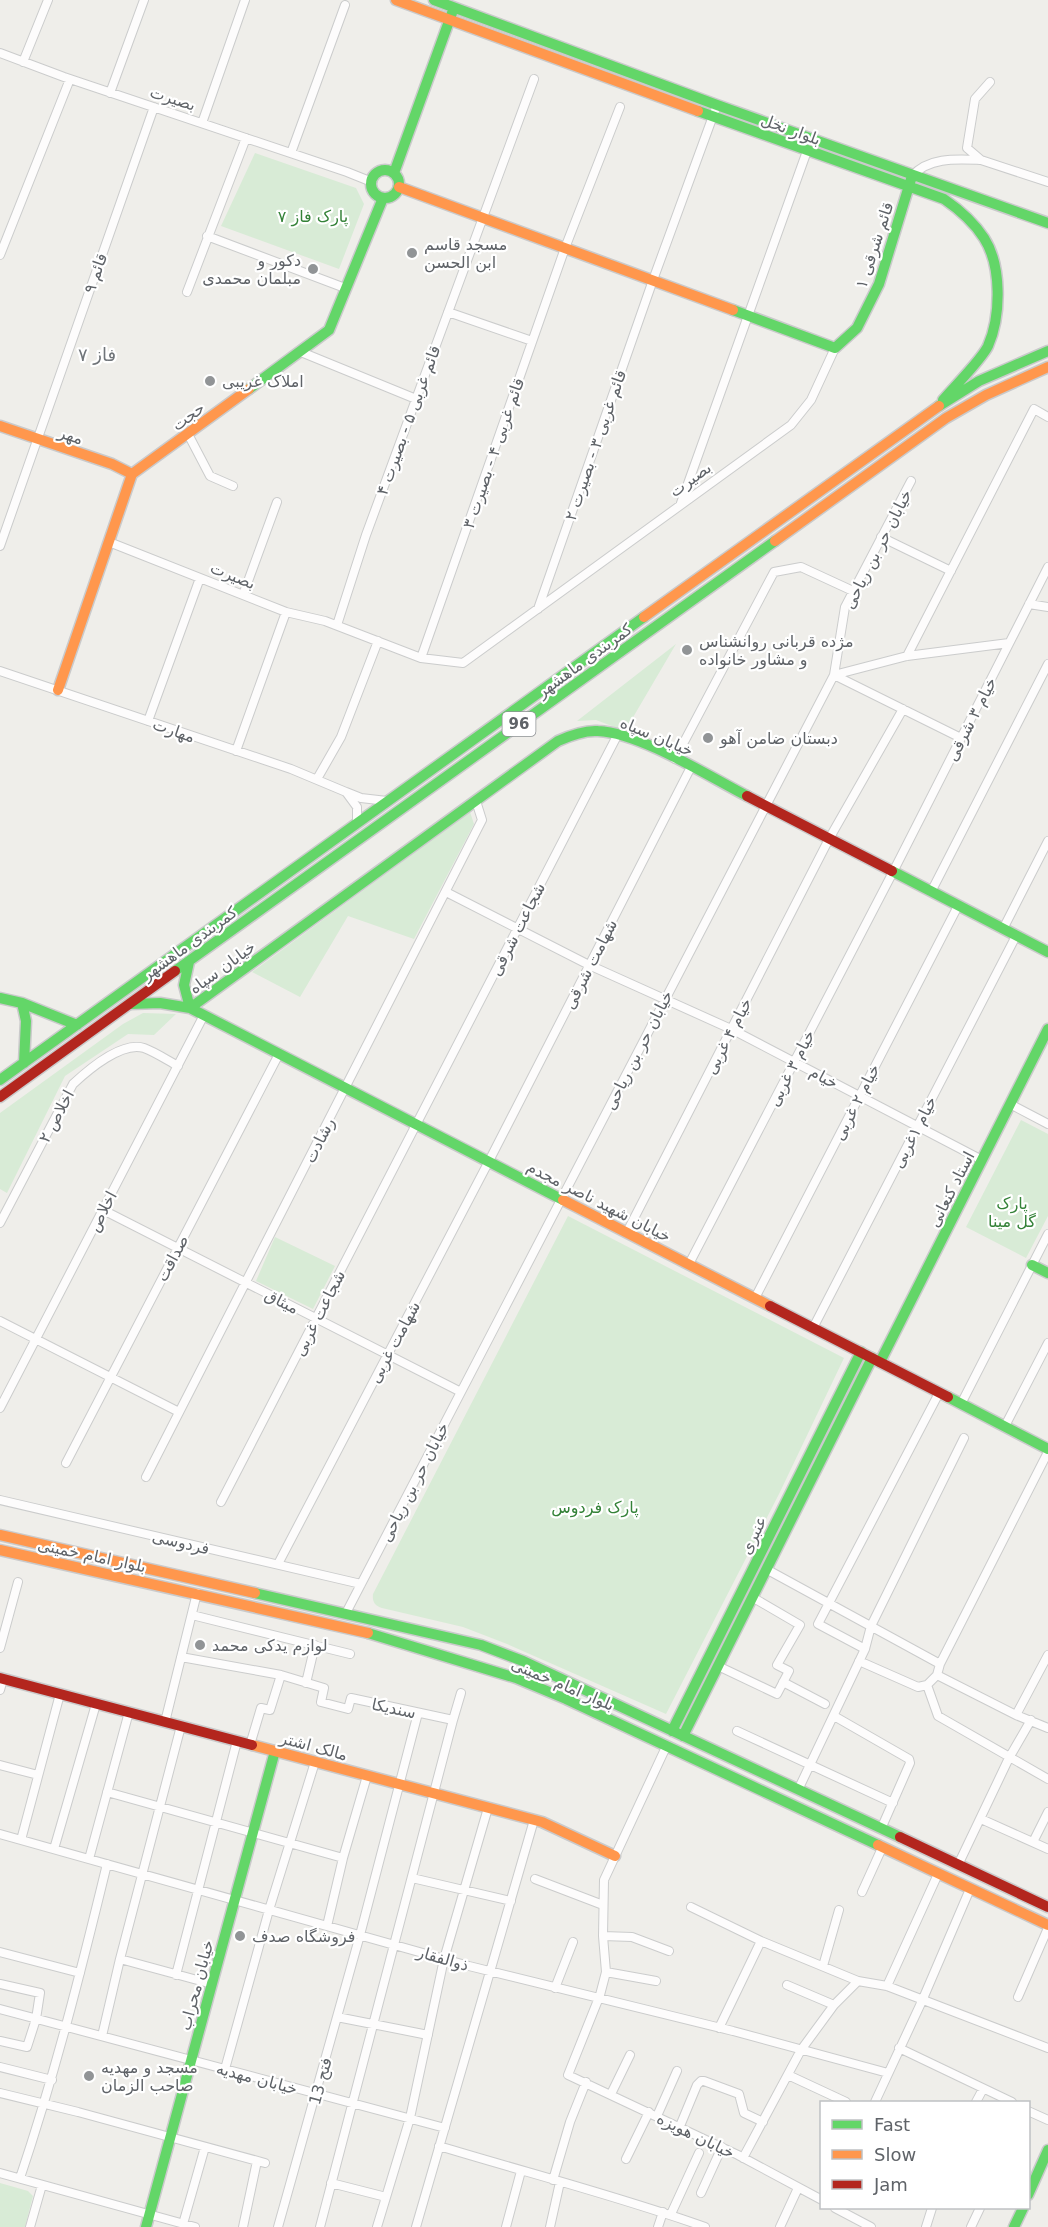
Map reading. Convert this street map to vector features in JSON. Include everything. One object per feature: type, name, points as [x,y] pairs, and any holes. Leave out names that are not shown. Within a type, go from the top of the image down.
[{"type":"street","points":[[23,62],[48,0]]},
{"type":"street","points":[[110,93],[144,0]]},
{"type":"street","points":[[202,123],[245,0]]},
{"type":"street","name":"بلوار نخل","points":[[396,0],[908,188],[944,199],[965,214],[985,239],[996,271],[997,315],[987,348],[938,406]]},
{"type":"street","name":"بلوار نخل","points":[[434,0],[912,176],[1048,223]]},
{"type":"street","points":[[291,153],[345,5]]},
{"type":"street","points":[[394,173],[453,7]]},
{"type":"street","name":"بصیرت","points":[[0,53],[372,182]]},
{"type":"street","points":[[0,255],[70,79]]},
{"type":"street","name":"قائم غربی ۵ - بصیرت ۴","points":[[337,625],[366,535],[534,79]]},
{"type":"street","points":[[981,160],[967,148],[975,99],[990,82]]},
{"type":"street","name":"قائم غربی ۳ - بصیرت ۲","points":[[537,610],[717,105]]},
{"type":"street","name":"قائم غربی ۴ - بصیرت ۳","points":[[421,658],[565,248],[620,106]]},
{"type":"street","name":"قائم ۹","points":[[0,546],[154,107]]},
{"type":"street","points":[[187,292],[246,138]]},
{"type":"street","points":[[681,504],[807,151]]},
{"type":"street","points":[[912,176],[920,166],[932,162],[962,159],[981,160],[1048,182]]},
{"type":"street","points":[[387,170],[394,173],[399,179],[399,187],[392,197],[383,198],[373,191],[372,182],[378,172],[387,170]]},
{"type":"street","name":"قائم شرقی ۱","points":[[835,348],[857,328],[879,284],[912,176]]},
{"type":"street","points":[[399,187],[835,348]]},
{"type":"street","name":"حجت","points":[[132,474],[329,330],[383,198]]},
{"type":"street","points":[[207,236],[345,288]]},
{"type":"street","points":[[448,312],[532,341]]},
{"type":"street","name":"بصیرت","points":[[109,542],[286,612],[337,625],[421,658],[463,663],[791,425],[811,400],[835,348]]},
{"type":"street","name":"کمربندی ماهشهر","points":[[0,1080],[938,406],[979,381],[1048,351]]},
{"type":"street","points":[[301,352],[416,399]]},
{"type":"street","name":"کمربندی ماهشهر","points":[[0,1097],[946,418],[986,394],[1048,367]]},
{"type":"street","points":[[907,656],[1034,409],[1048,417]]},
{"type":"street","name":"مهر","points":[[0,426],[112,464],[132,474]]},
{"type":"street","points":[[188,434],[207,473],[233,486]]},
{"type":"street","points":[[58,690],[132,474]]},
{"type":"street","name":"خیابان حر بن ریاحی","points":[[346,1613],[834,675],[844,607],[911,482]]},
{"type":"street","points":[[243,595],[277,502]]},
{"type":"street","points":[[882,537],[951,571]]},
{"type":"street","points":[[675,759],[774,572],[801,567],[854,591]]},
{"type":"street","name":"خیام ۳ شرقی","points":[[893,872],[1048,567]]},
{"type":"street","points":[[148,721],[200,578]]},
{"type":"street","points":[[1029,604],[1048,607]]},
{"type":"street","points":[[236,751],[286,612]]},
{"type":"street","points":[[316,779],[341,737],[378,641]]},
{"type":"street","points":[[834,675],[907,656],[1009,643]]},
{"type":"street","points":[[931,892],[1048,664]]},
{"type":"street","name":"مهارت","points":[[0,671],[316,779],[361,798],[389,801]]},
{"type":"street","points":[[834,675],[961,738]]},
{"type":"street","name":"خیام ۴ غربی","points":[[627,1233],[829,838],[903,709]]},
{"type":"street","name":"خیابان سپاه","points":[[190,1008],[569,735],[593,729],[618,734],[675,759],[1048,952]]},
{"type":"street","name":"شجاعت شرقی","points":[[416,1124],[618,734]]},
{"type":"street","name":"شهامت شرقی","points":[[489,1161],[691,767]]},
{"type":"street","points":[[346,792],[357,807],[357,824]]},
{"type":"street","name":"رشادت","points":[[146,1477],[482,820],[476,801]]},
{"type":"street","points":[[1003,929],[1048,841]]},
{"type":"street","name":"خیام ۳ غربی","points":[[689,1264],[893,872]]},
{"type":"street","name":"خیام","points":[[446,892],[589,965],[731,1029],[982,1160]]},
{"type":"street","name":"خیام ۲ غربی","points":[[755,1298],[958,906]]},
{"type":"street","name":"خیام ۱غربی","points":[[813,1328],[1016,936]]},
{"type":"street","points":[[189,962],[184,985],[190,1008]]},
{"type":"street","points":[[0,998],[22,1003],[77,1025]]},
{"type":"street","points":[[22,1003],[26,1021],[24,1063]]},
{"type":"street","name":"خیابان شهید ناصر مجدم","points":[[130,1004],[170,1004],[190,1008],[1048,1450]]},
{"type":"street","name":"اخلاص","points":[[0,1407],[204,1015]]},
{"type":"street","name":"استاد کنعانی","points":[[876,1360],[982,1160],[1048,1029]]},
{"type":"street","name":"اخلاص ۲","points":[[0,1223],[73,1084],[86,1072],[126,1048],[143,1047],[178,1066]]},
{"type":"street","name":"صداقت","points":[[66,1463],[279,1054]]},
{"type":"street","points":[[1010,1104],[1048,1124]]},
{"type":"street","name":"شجاعت غربی","points":[[221,1502],[416,1124]]},
{"type":"street","name":"شهامت غربی","points":[[278,1564],[489,1161]]},
{"type":"street","name":"میثاق","points":[[103,1210],[461,1392]]},
{"type":"street","points":[[961,1404],[1048,1234]]},
{"type":"street","points":[[1032,1265],[1048,1274]]},
{"type":"street","points":[[0,1321],[179,1412]]},
{"type":"street","points":[[1005,1426],[1048,1342]]},
{"type":"street","name":"عنبری","points":[[672,1731],[861,1352]]},
{"type":"street","name":"عنبری","points":[[683,1736],[766,1569],[876,1360]]},
{"type":"street","points":[[865,1649],[818,1624],[939,1393]]},
{"type":"street","points":[[798,1790],[865,1649],[871,1626],[964,1438]]},
{"type":"street","points":[[859,1661],[915,1687],[927,1685],[937,1676],[939,1664],[1048,1450]]},
{"type":"street","name":"فردوسی","points":[[0,1500],[361,1584]]},
{"type":"street","name":"بلوار امام خمینی","points":[[0,1535],[481,1645],[523,1661],[1048,1907]]},
{"type":"street","name":"بلوار امام خمینی","points":[[0,1550],[367,1633],[516,1678],[1048,1927]]},
{"type":"street","points":[[766,1569],[939,1664]]},
{"type":"street","points":[[0,1648],[18,1582]]},
{"type":"street","points":[[165,1722],[197,1593]]},
{"type":"street","points":[[718,1666],[777,1694],[789,1671],[777,1665],[800,1625],[752,1597]]},
{"type":"street","points":[[192,1615],[350,1654]]},
{"type":"street","points":[[452,1660],[459,1651],[459,1639]]},
{"type":"street","points":[[306,1683],[315,1645]]},
{"type":"street","points":[[477,1667],[475,1655],[481,1645]]},
{"type":"street","points":[[1016,1715],[1048,1655]]},
{"type":"street","name":"سندیکا","points":[[181,1657],[281,1675],[324,1688],[321,1702],[348,1709],[351,1698],[453,1720]]},
{"type":"street","points":[[250,1745],[261,1708],[270,1710],[281,1675]]},
{"type":"street","points":[[937,1676],[1016,1715],[1048,1728]]},
{"type":"street","points":[[0,1690],[2,1679]]},
{"type":"street","name":"مالک اشتر","points":[[2,1679],[534,1820],[615,1856]]},
{"type":"street","points":[[783,1682],[825,1704]]},
{"type":"street","points":[[927,1685],[938,1716],[1048,1779]]},
{"type":"street","points":[[320,2227],[460,1693]]},
{"type":"street","points":[[21,1840],[60,1694]]},
{"type":"street","points":[[54,1849],[96,1704]]},
{"type":"street","points":[[89,1859],[129,1712]]},
{"type":"street","name":"فتح 13","points":[[279,2227],[338,2017],[418,1713]]},
{"type":"street","points":[[834,1716],[909,1759],[910,1763],[882,1829]]},
{"type":"street","points":[[958,1865],[1009,1758],[1031,1720]]},
{"type":"street","points":[[102,2036],[120,1959],[182,1726]]},
{"type":"street","points":[[737,1731],[893,1803]]},
{"type":"street","points":[[176,1975],[237,1741]]},
{"type":"street","points":[[599,1999],[606,1972],[603,1936],[604,1880],[666,1747]]},
{"type":"street","name":"خیابان محراب","points":[[146,2227],[274,1751]]},
{"type":"street","points":[[225,2069],[269,1910],[315,1762]]},
{"type":"street","points":[[0,1765],[38,1775]]},
{"type":"street","points":[[327,1926],[343,1858],[367,1776]]},
{"type":"street","points":[[107,1792],[343,1858]]},
{"type":"street","points":[[377,2227],[410,2118],[444,1959],[488,1808]]},
{"type":"street","points":[[1033,1842],[1048,1812]]},
{"type":"street","points":[[981,1819],[1048,1849]]},
{"type":"street","points":[[416,2227],[534,1820]]},
{"type":"street","name":"ذوالفقار","points":[[0,1834],[444,1959],[888,2073]]},
{"type":"street","points":[[862,1892],[882,1848]]},
{"type":"street","points":[[20,2178],[67,2027],[106,1864]]},
{"type":"street","points":[[887,1986],[938,1874]]},
{"type":"street","points":[[412,1878],[511,1901]]},
{"type":"street","points":[[535,1880],[603,1905]]},
{"type":"street","points":[[876,2101],[970,1889]]},
{"type":"street","points":[[691,1907],[761,1941],[858,1981],[887,1986],[922,2001],[1047,2045]]},
{"type":"street","points":[[823,1966],[839,1910]]},
{"type":"street","points":[[1017,1997],[1048,1927]]},
{"type":"street","points":[[603,1936],[632,1937],[669,1951]]},
{"type":"street","points":[[719,2028],[761,1941]]},
{"type":"street","points":[[555,1988],[573,1942]]},
{"type":"street","points":[[0,1952],[80,1973]]},
{"type":"street","points":[[120,1959],[212,1984]]},
{"type":"street","points":[[606,1972],[656,1981]]},
{"type":"street","points":[[743,2158],[801,2050],[834,2005],[858,1981]]},
{"type":"street","points":[[0,1984],[40,1993],[36,2019],[27,2047],[0,2041]]},
{"type":"street","points":[[787,1985],[834,2005]]},
{"type":"street","name":"خیابان هویزه","points":[[599,1999],[568,2075],[680,2126],[820,2199]]},
{"type":"street","name":"خیابان مهدیه","points":[[0,2009],[445,2128]]},
{"type":"street","points":[[338,2017],[428,2035]]},
{"type":"street","points":[[899,2048],[1008,2101]]},
{"type":"street","points":[[611,2094],[630,2055]]},
{"type":"street","points":[[0,2067],[52,2080]]},
{"type":"street","points":[[626,2159],[676,2072]]},
{"type":"street","points":[[788,2075],[841,2101]]},
{"type":"street","points":[[680,2126],[700,2081],[739,2094],[744,2113],[763,2122]]},
{"type":"street","points":[[550,2227],[556,2181],[570,2122],[586,2082]]},
{"type":"street","points":[[977,2101],[983,2088]]},
{"type":"street","points":[[0,2095],[261,2162],[243,2227]]},
{"type":"street","points":[[1030,2111],[1048,2120]]},
{"type":"street","points":[[439,2146],[667,2213],[705,2227]]},
{"type":"street","points":[[183,2224],[205,2147]]},
{"type":"street","points":[[701,2193],[722,2147]]},
{"type":"street","points":[[1030,2193],[1048,2150]]},
{"type":"street","points":[[658,2227],[699,2153]]},
{"type":"street","points":[[506,2227],[521,2171]]},
{"type":"street","points":[[0,2173],[195,2227]]},
{"type":"street","points":[[331,2183],[386,2197]]},
{"type":"street","points":[[30,2227],[42,2184]]},
{"type":"street","points":[[780,2227],[798,2188]]},
{"type":"street","points":[[837,2209],[871,2227]]},
{"type":"street","points":[[926,2227],[932,2209]]},
{"type":"street","points":[[972,2227],[980,2209]]},
{"type":"street","points":[[1014,2227],[1023,2209]]},
{"type":"green space","name":"پارک فاز ۷","points":[[255,153],[356,188],[364,204],[339,269],[221,226]]},
{"type":"green space","points":[[676,644],[625,731],[596,720],[577,721]]},
{"type":"green space","points":[[470,812],[474,824],[414,939],[348,916],[300,997],[252,972]]},
{"type":"green space","points":[[143,1013],[176,1014],[154,1035],[128,1034],[65,1076],[7,1193],[0,1189],[0,1113],[123,1024]]},
{"type":"green space","name":"پارک گل مینا","points":[[1021,1120],[1048,1134],[1048,1216],[1026,1258],[966,1227]]},
{"type":"green space","name":"پارک فردوس","points":[[568,1216],[844,1358],[779,1494],[666,1714],[507,1644],[463,1627],[382,1608],[376,1605],[373,1599],[373,1594]]},
{"type":"green space","points":[[275,1237],[335,1266],[313,1309],[256,1281]]},
{"type":"green space","points":[[0,2183],[28,2191],[33,2196],[25,2227],[0,2227]]},
{"type":"traffic: fast","points":[[434,0],[717,105],[1048,223]]},
{"type":"traffic: fast","points":[[394,173],[452,13]]},
{"type":"traffic: fast","points":[[698,111],[944,199],[975,226],[990,249],[994,262],[998,291],[995,320],[985,352],[943,400]]},
{"type":"traffic: fast","points":[[385,170],[395,174],[399,184],[395,194],[385,198],[375,194],[371,184],[375,174],[385,170]]},
{"type":"traffic: fast","points":[[733,310],[835,348],[857,328],[879,284],[912,176]]},
{"type":"traffic: fast","points":[[249,389],[329,330],[383,198]]},
{"type":"traffic: fast","points":[[939,406],[979,381],[1048,351]]},
{"type":"traffic: fast","points":[[175,971],[775,541]]},
{"type":"traffic: fast","points":[[0,1080],[644,617]]},
{"type":"traffic: fast","points":[[190,1008],[558,741],[568,737],[583,732],[598,731],[634,739],[674,757],[747,796]]},
{"type":"traffic: fast","points":[[892,871],[1048,952]]},
{"type":"traffic: fast","points":[[189,962],[184,985],[190,1008]]},
{"type":"traffic: fast","points":[[0,998],[22,1003],[77,1025]]},
{"type":"traffic: fast","points":[[22,1003],[26,1021],[24,1063]]},
{"type":"traffic: fast","points":[[130,1004],[160,1003],[190,1008],[563,1200]]},
{"type":"traffic: fast","points":[[880,1362],[1048,1029]]},
{"type":"traffic: fast","points":[[1032,1265],[1048,1273]]},
{"type":"traffic: fast","points":[[672,1731],[861,1352]]},
{"type":"traffic: fast","points":[[683,1736],[872,1358]]},
{"type":"traffic: fast","points":[[948,1397],[1048,1449]]},
{"type":"traffic: fast","points":[[255,1593],[481,1645],[523,1661],[900,1837]]},
{"type":"traffic: fast","points":[[368,1633],[516,1678],[566,1699],[878,1845]]},
{"type":"traffic: fast","points":[[146,2227],[275,1751]]},
{"type":"traffic: fast","points":[[1030,2190],[1048,2150]]},
{"type":"traffic: fast","points":[[1014,2227],[1023,2209]]},
{"type":"traffic: slow","points":[[396,0],[698,111]]},
{"type":"traffic: slow","points":[[399,187],[733,310]]},
{"type":"traffic: slow","points":[[775,541],[946,418],[986,395],[1048,367]]},
{"type":"traffic: slow","points":[[58,690],[132,474],[249,389]]},
{"type":"traffic: slow","points":[[644,617],[939,406]]},
{"type":"traffic: slow","points":[[0,426],[112,464],[132,474]]},
{"type":"traffic: slow","points":[[563,1200],[770,1306]]},
{"type":"traffic: slow","points":[[0,1535],[255,1593]]},
{"type":"traffic: slow","points":[[0,1550],[368,1633]]},
{"type":"traffic: slow","points":[[252,1745],[542,1822],[615,1856]]},
{"type":"traffic: slow","points":[[878,1845],[1048,1925]]},
{"type":"traffic: jam","points":[[747,796],[892,871]]},
{"type":"traffic: jam","points":[[0,1097],[175,971]]},
{"type":"traffic: jam","points":[[770,1306],[948,1397]]},
{"type":"traffic: jam","points":[[0,1678],[252,1745]]},
{"type":"traffic: jam","points":[[900,1837],[1048,1907]]},
{"type":"place","name":"مسجد قاسم ابن الحسن","points":[[412,253]]},
{"type":"place","name":"دکور و مبلمان محمدی","points":[[313,269]]},
{"type":"place","name":"املاک غریبی","points":[[210,381]]},
{"type":"place","name":"مژده قربانی روانشناس و مشاور خانواده","points":[[687,650]]},
{"type":"place","name":"دبستان ضامن آهو","points":[[708,738]]},
{"type":"place","name":"لوازم یدکی محمد","points":[[200,1645]]},
{"type":"place","name":"فروشگاه صدف","points":[[240,1936]]},
{"type":"place","name":"مسجد و مهدیه صاحب الزمان","points":[[89,2076]]},
{"type":"district","name":"فاز ۷","points":[[97,355]]}]
